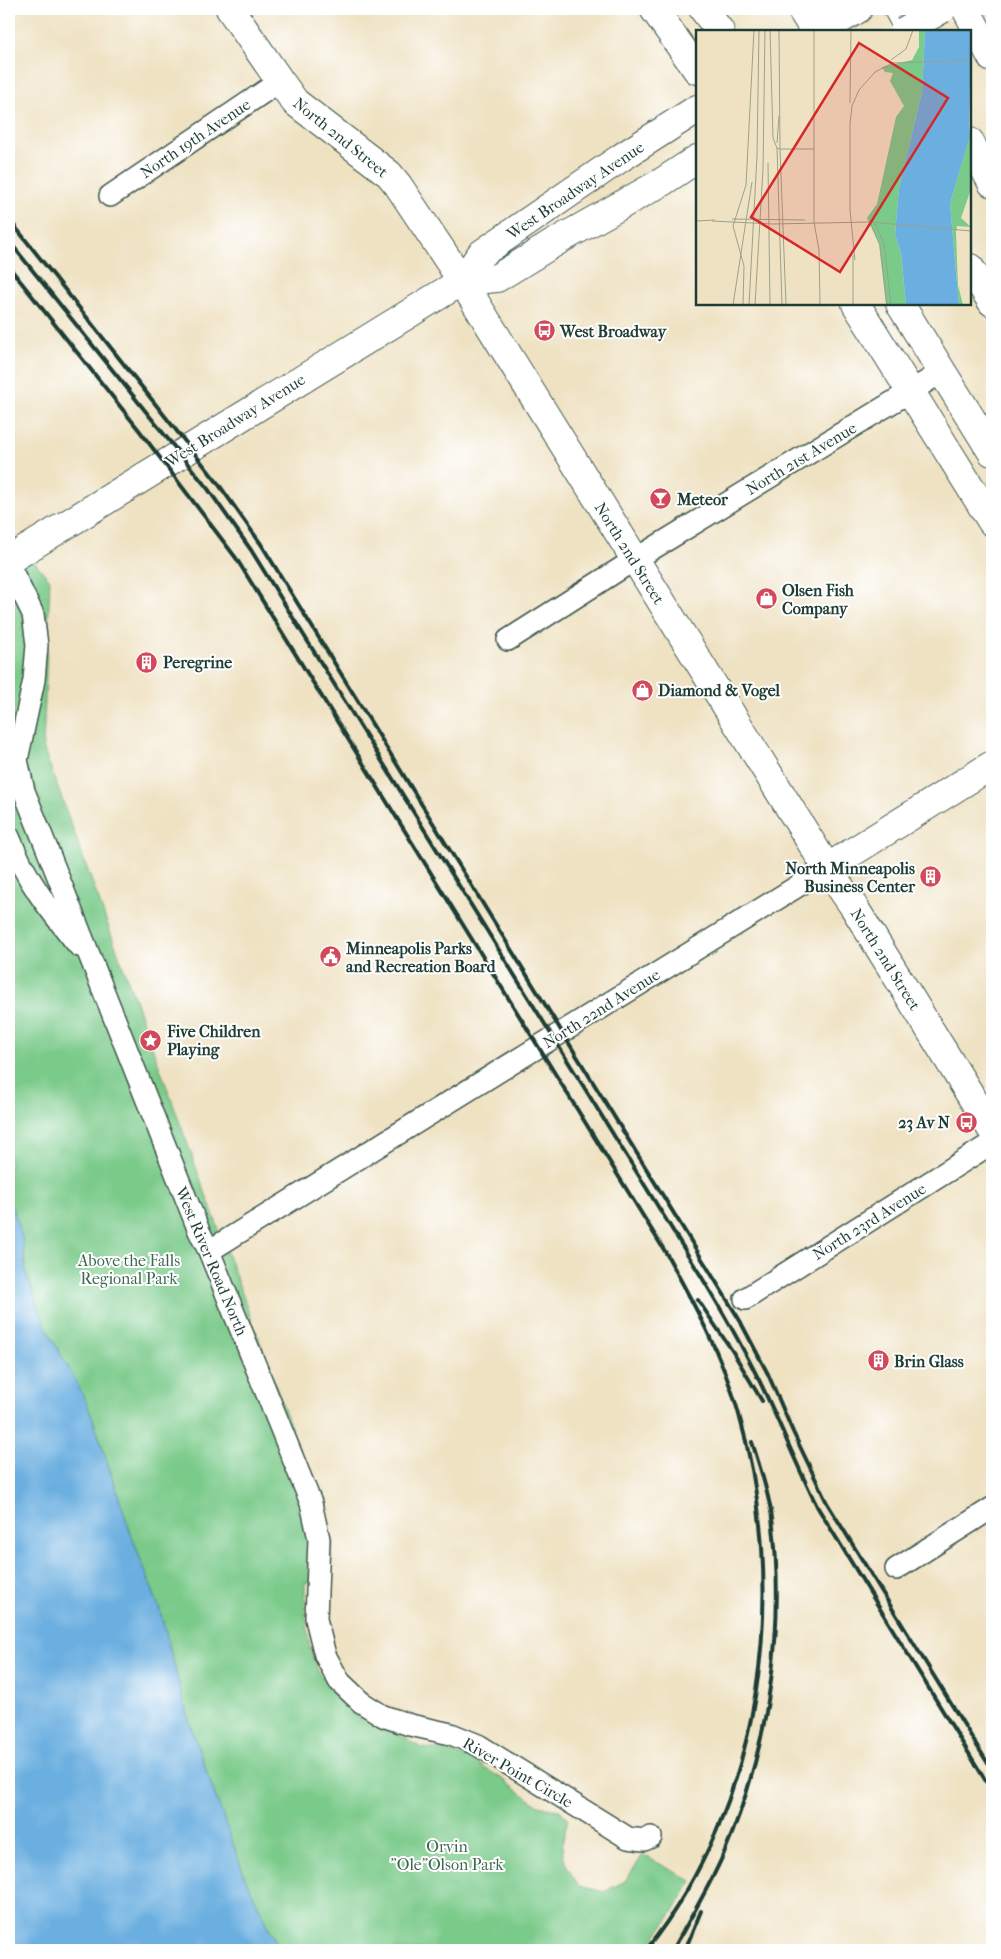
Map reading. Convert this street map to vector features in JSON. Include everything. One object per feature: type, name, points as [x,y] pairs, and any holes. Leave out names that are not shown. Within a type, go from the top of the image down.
[{"type":"main road","name":"North 2nd Street","points":[[230,9],[295,102],[388,174],[398,185],[462,281],[634,560],[827,868],[854,907],[992,1130]]},
{"type":"main road","points":[[654,9],[696,69]]},
{"type":"main road","points":[[703,9],[719,30]]},
{"type":"main road","points":[[801,9],[814,30]]},
{"type":"main road","points":[[823,30],[858,9]]},
{"type":"main road","points":[[898,9],[909,30]]},
{"type":"main road","points":[[906,30],[942,9]]},
{"type":"main road","points":[[966,9],[992,58]]},
{"type":"main road","name":"West Broadway Avenue","points":[[9,560],[462,281],[481,254],[630,152],[696,110]]},
{"type":"main road","points":[[971,144],[992,183]]},
{"type":"main road","name":"West Broadway Avenue","points":[[462,281],[497,278],[559,240],[662,182],[696,160]]},
{"type":"main road","points":[[971,270],[992,302]]},
{"type":"main road","points":[[857,305],[992,522]]},
{"type":"main road","points":[[901,305],[992,452]]},
{"type":"main road","name":"North 22nd Avenue","points":[[827,868],[992,765]]},
{"type":"street","name":"North 19th Avenue","points":[[110,196],[280,82]]},
{"type":"street","name":"North 21st Avenue","points":[[508,640],[634,560],[942,372]]},
{"type":"street","name":"West River Road North","points":[[9,565],[32,614],[37,645],[34,680],[17,760],[24,790],[199,1231],[209,1251],[311,1503],[319,1539],[319,1557]]},
{"type":"street","name":"West River Road North","points":[[9,837],[20,865],[32,884],[95,966]]},
{"type":"street","name":"North 22nd Avenue","points":[[209,1251],[827,868]]},
{"type":"street","name":"North 23rd Avenue","points":[[745,1299],[992,1143]]},
{"type":"street","points":[[896,1569],[992,1508]]},
{"type":"street","name":"River Point Circle","points":[[319,1557],[316,1619],[319,1639],[325,1655],[340,1681],[361,1702],[383,1716],[410,1725],[451,1734],[478,1745],[628,1838],[644,1840],[651,1837]]},
{"type":"green space","name":"Above the Falls Regional Park","points":[[9,532],[50,580],[43,747],[333,1543],[328,1583],[305,1582],[305,1607],[310,1650],[319,1673],[341,1703],[366,1723],[396,1733],[422,1748],[443,1750],[470,1759],[501,1778],[533,1802],[546,1808],[560,1810],[568,1819],[563,1840],[563,1854],[568,1868],[579,1886],[604,1892],[625,1881],[643,1855],[692,1881],[670,1917],[646,1950],[280,1950],[246,1880],[187,1715],[160,1610],[131,1534],[92,1416],[47,1329],[36,1301],[26,1272],[22,1237],[9,1199]]},
{"type":"water","points":[[9,1199],[22,1237],[26,1272],[36,1301],[47,1329],[80,1389],[92,1416],[131,1534],[160,1610],[187,1715],[201,1756],[246,1880],[280,1950],[9,1950]]},
{"type":"railway","points":[[9,219],[217,482],[261,544],[739,1319],[768,1374],[827,1503],[992,1770]]},
{"type":"railway","points":[[9,241],[208,489],[251,550],[708,1288],[757,1376],[818,1508],[992,1791]]},
{"type":"railway","points":[[9,267],[139,430],[236,558],[666,1253],[697,1311],[724,1370],[738,1411],[754,1479],[762,1550],[763,1621],[756,1692],[741,1762],[717,1829],[686,1892],[646,1950]]},
{"type":"railway","points":[[698,1300],[733,1352],[762,1401]]},
{"type":"railway","points":[[673,1950],[706,1890],[724,1853],[740,1813],[763,1729],[770,1685],[777,1597],[775,1554],[771,1511],[763,1476],[752,1442]]},
{"type":"railway","points":[[685,1950],[701,1911]]},
{"type":"place","name":"West Broadway","points":[[544,331]]},
{"type":"place","name":"Meteor","points":[[661,499]]},
{"type":"place","name":"Olsen Fish Company","points":[[766,599]]},
{"type":"place","name":"Peregrine","points":[[147,662]]},
{"type":"place","name":"Diamond & Vogel","points":[[642,690]]},
{"type":"place","name":"North Minneapolis Business Center","points":[[931,877]]},
{"type":"place","name":"Minneapolis Parks and Recreation Board","points":[[330,957]]},
{"type":"place","name":"Five Children Playing","points":[[151,1040]]},
{"type":"place","name":"23 Av N","points":[[966,1122]]},
{"type":"place","name":"Brin Glass","points":[[878,1361]]},
{"type":"park label","name":"Orvin \"Ole\"Olson Park","points":[[447,1855]]}]
